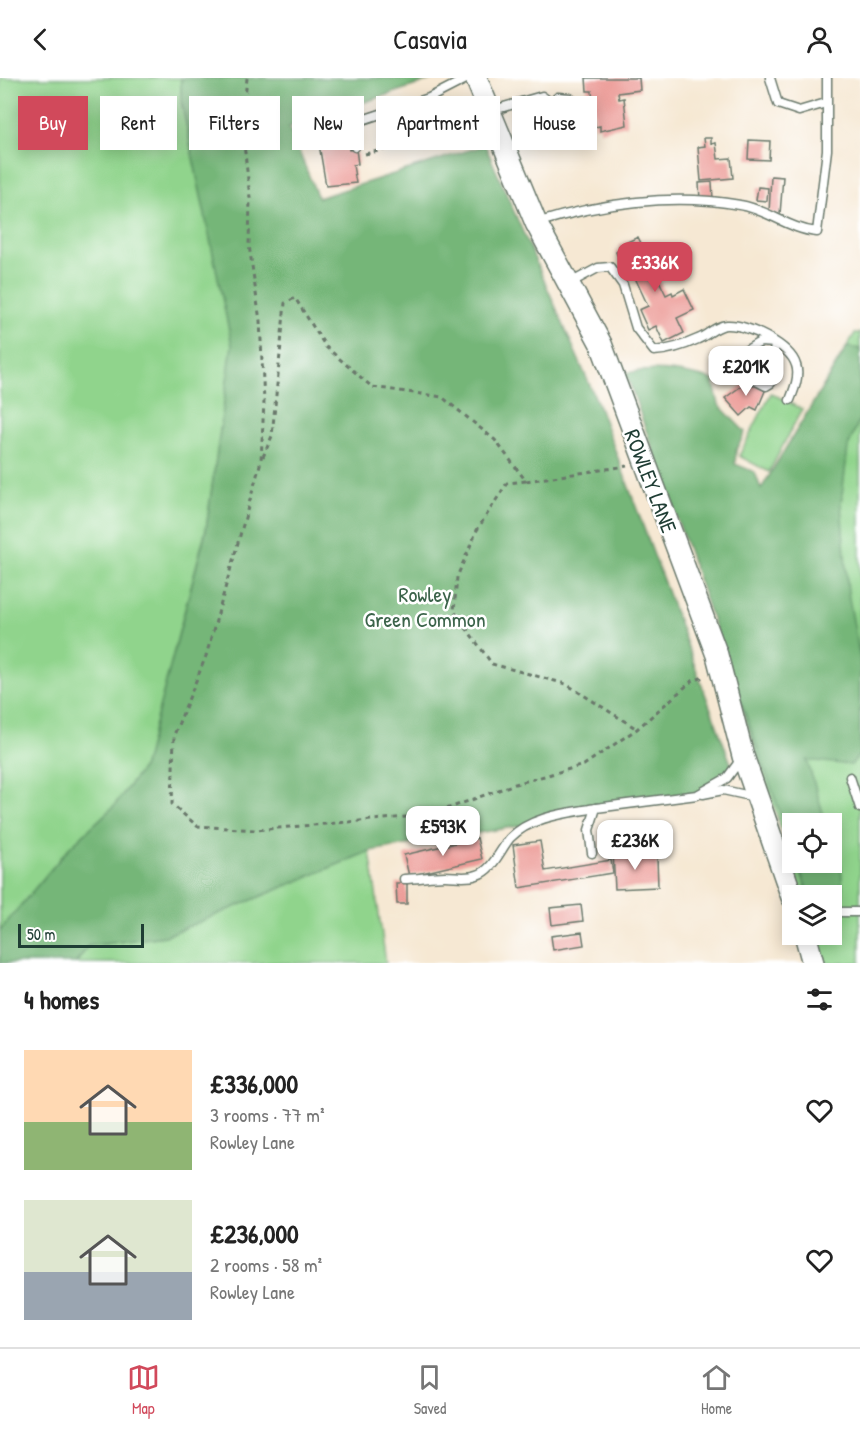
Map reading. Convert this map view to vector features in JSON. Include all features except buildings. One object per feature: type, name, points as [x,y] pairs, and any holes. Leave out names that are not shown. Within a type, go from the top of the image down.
[{"type":"street","name":"ROWLEY LANE","points":[[476,78],[483,96]]},
{"type":"street","name":"ROWLEY LANE","points":[[500,136],[536,223],[601,344],[721,671],[743,756],[788,885]]},
{"type":"street","points":[[808,945],[813,963]]},
{"type":"lane","points":[[364,119],[429,98],[468,78]]},
{"type":"lane","points":[[770,78],[778,104],[800,111],[826,103]]},
{"type":"lane","points":[[536,223],[560,216],[646,201],[699,201],[741,205],[801,230],[817,232],[827,150],[827,78]]},
{"type":"lane","points":[[570,283],[598,268],[610,267],[622,285],[636,328],[654,351],[665,351],[701,338],[713,328],[727,325],[747,328],[789,352],[797,366],[795,386],[790,400]]},
{"type":"lane","points":[[760,342],[775,343],[771,384],[766,386],[756,381],[747,372],[747,350],[760,342]]},
{"type":"lane","points":[[697,795],[727,778],[743,756]]},
{"type":"lane","points":[[850,777],[860,808]]},
{"type":"lane","points":[[404,879],[446,876],[460,878],[478,875],[497,859],[511,837],[532,824],[558,814],[723,790],[759,798]]},
{"type":"lane","points":[[592,853],[589,830],[596,808]]},
{"type":"lane","points":[[842,912],[860,912]]},
{"type":"path","points":[[247,78],[242,126],[250,198],[249,245],[261,321],[264,401],[261,461]]},
{"type":"path","points":[[359,150],[360,155],[382,150]]},
{"type":"path","points":[[526,481],[495,440],[442,397],[372,387],[326,347],[295,298],[285,303],[272,436],[261,461],[206,656],[174,735],[172,804],[197,826],[255,830],[430,815],[515,784],[584,765],[637,729],[692,681],[721,671]]},
{"type":"path","points":[[637,729],[566,684],[492,664],[454,611],[457,577],[477,530],[507,483],[598,472],[643,460]]},
{"type":"green space","points":[[0,78],[181,78],[181,101],[189,138],[189,150],[192,150],[233,341],[206,529],[144,766],[114,806],[69,848],[0,930]]},
{"type":"green space","name":"Rowley Green Common","points":[[181,78],[438,78],[383,96],[376,96],[376,98],[364,102],[364,96],[292,96],[292,126],[289,127],[292,134],[292,150],[298,150],[318,198],[469,150],[487,150],[598,404],[733,769],[695,796],[595,809],[532,824],[370,851],[165,936],[88,946],[76,963],[0,963],[0,930],[69,848],[114,806],[144,766],[206,530],[232,345],[191,150],[280,150],[280,96],[189,96],[189,138],[181,100]]},
{"type":"green space","points":[[855,333],[860,333],[860,963],[823,963],[818,945],[842,945],[842,885],[800,885],[795,873],[842,873],[842,813],[782,813],[782,832],[707,603],[742,522]]},
{"type":"green space","points":[[847,347],[860,349],[860,418],[848,447],[841,504],[848,593],[860,658],[860,754],[851,765],[807,760],[823,813],[782,813],[782,818],[626,373],[648,370],[670,371],[713,380],[719,405],[745,432],[736,451],[735,464],[755,472],[761,489]]},
{"type":"green space","points":[[771,393],[802,409],[769,472],[739,456]]},
{"type":"green space","points":[[370,851],[386,963],[76,963],[88,946],[165,936]]},
{"type":"green space","points":[[801,873],[841,873],[843,895],[842,885],[805,885]]}]
